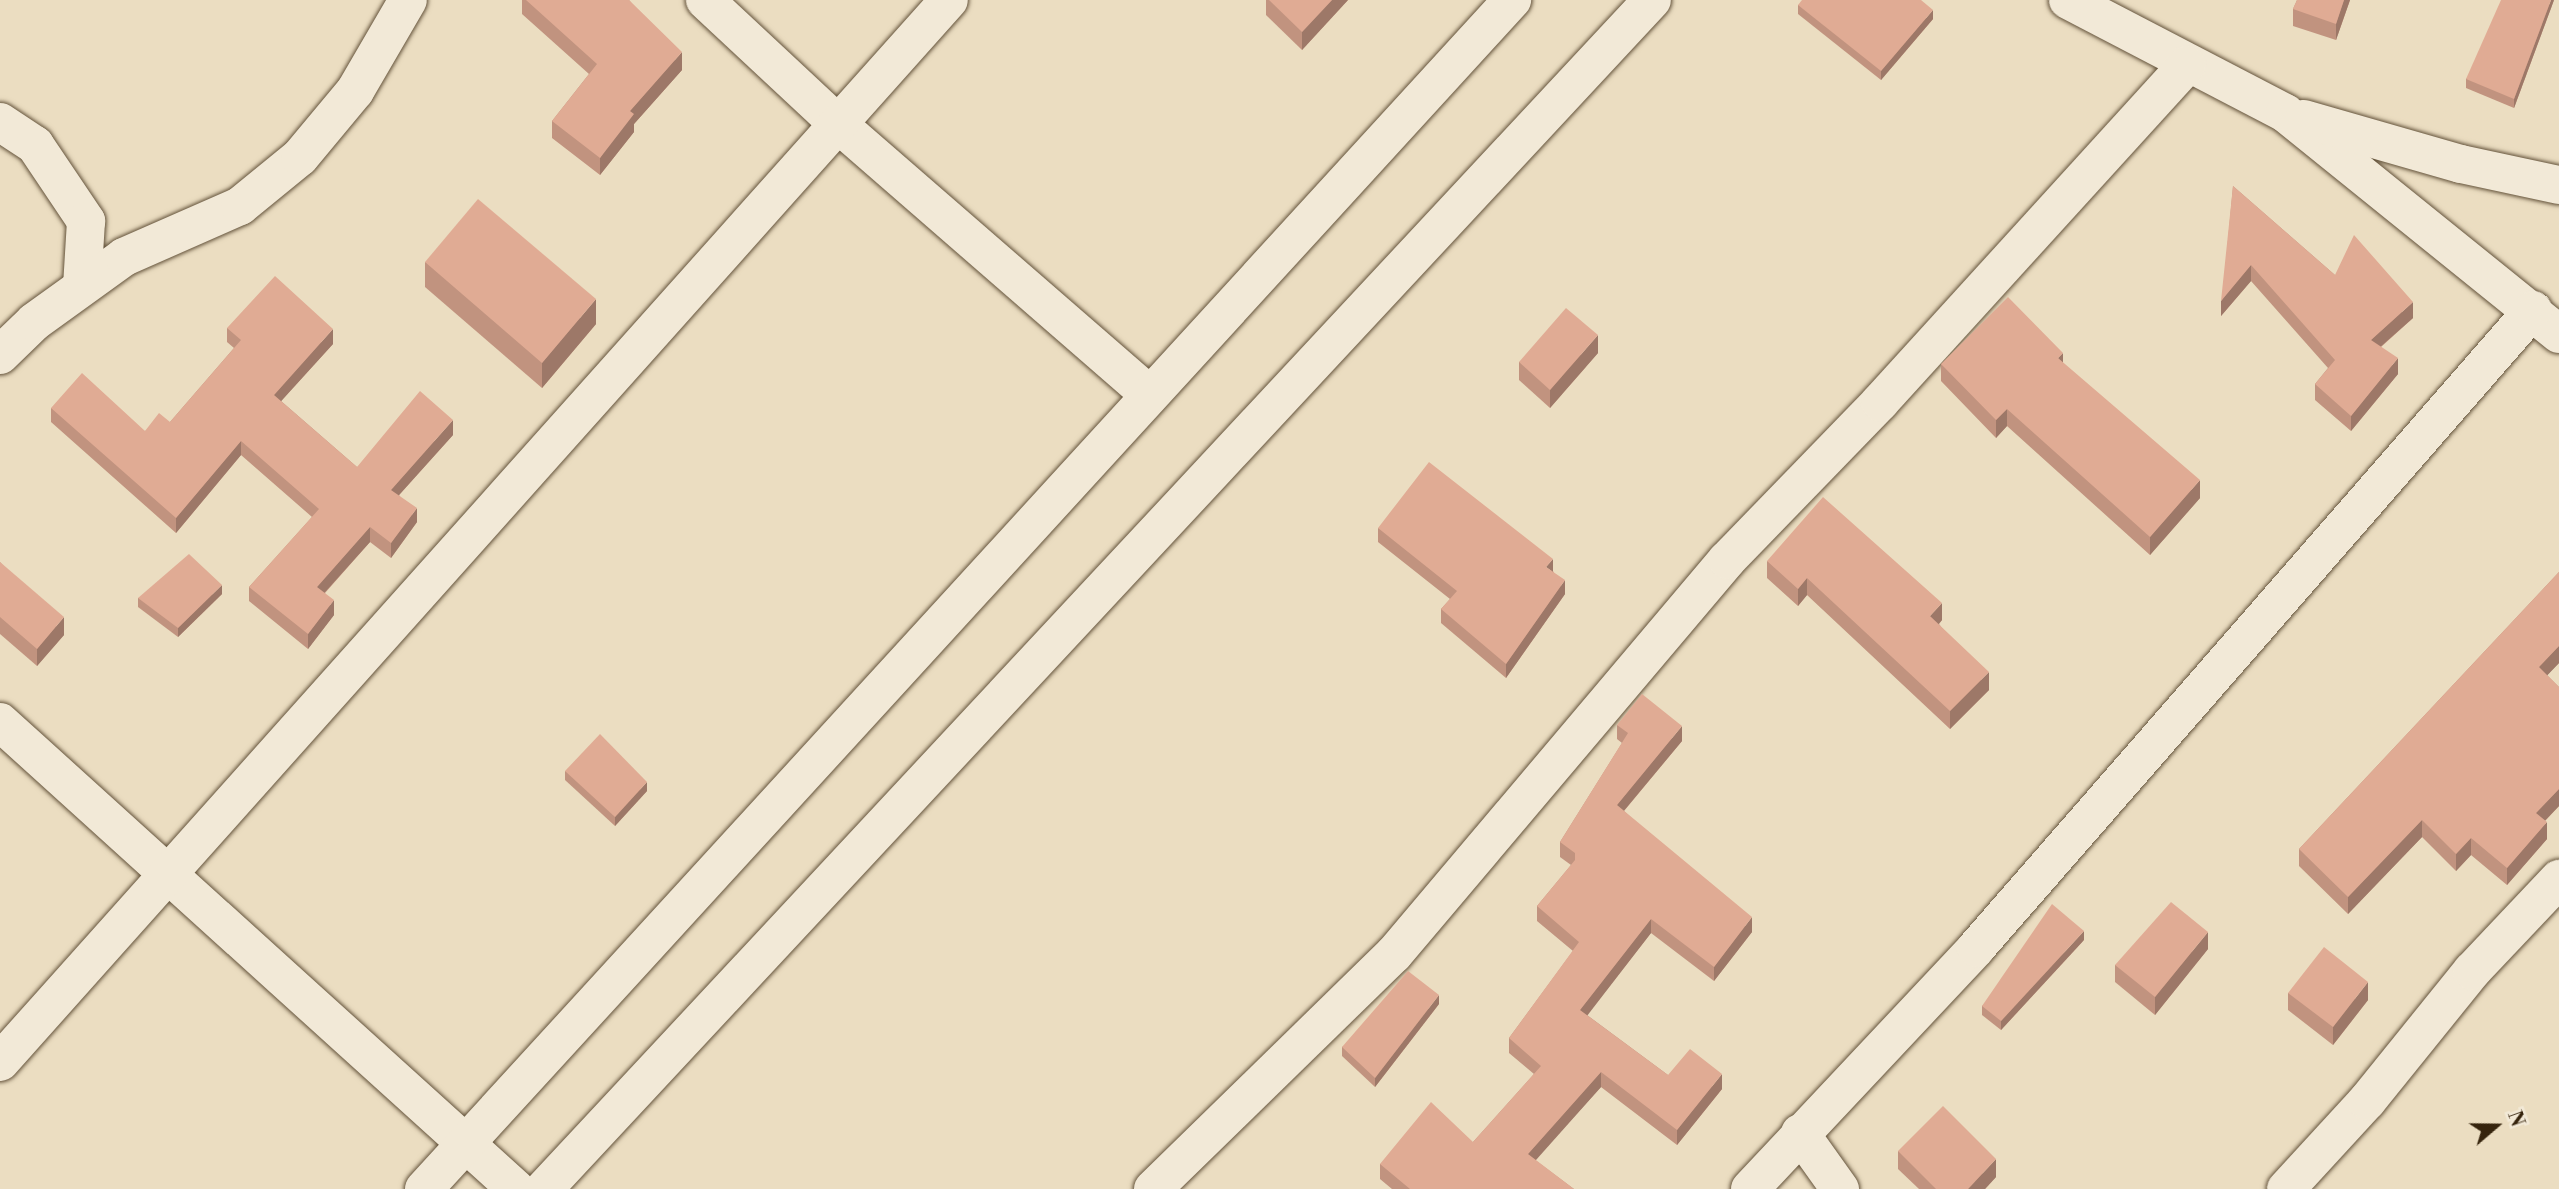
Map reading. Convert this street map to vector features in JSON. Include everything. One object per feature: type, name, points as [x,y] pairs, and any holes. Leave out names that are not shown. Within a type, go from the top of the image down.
[{"type":"street","points":[[0,355],[34,321],[124,257],[240,206],[300,157],[355,91],[408,0]]},
{"type":"street","points":[[705,0],[838,124],[1150,396]]},
{"type":"street","points":[[0,1062],[949,0]]},
{"type":"street","points":[[424,1189],[1512,0]]},
{"type":"street","points":[[544,1189],[1652,0]]},
{"type":"street","points":[[2068,0],[2187,65],[2286,113],[2461,164],[2559,185]]},
{"type":"street","points":[[1161,1187],[1394,954],[1727,560],[1880,402],[2187,65]]},
{"type":"street","points":[[1750,1189],[1984,939],[2546,322],[2286,113]]},
{"type":"street","points":[[0,122],[35,145],[86,221],[82,286]]},
{"type":"street","points":[[0,722],[516,1189]]},
{"type":"street","points":[[2286,1189],[2367,1101],[2472,971],[2559,878]]},
{"type":"street","points":[[1800,1133],[1840,1189]]},
{"type":"building","points":[[526,0],[629,0],[682,52],[630,111],[634,114],[600,158],[552,121],[597,64]]},
{"type":"building","points":[[1269,0],[1332,0],[1302,32]]},
{"type":"building","points":[[1802,0],[1921,0],[1933,10],[1881,71],[1798,5]]},
{"type":"building","points":[[2297,0],[2344,0],[2336,24],[2293,9]]},
{"type":"building","points":[[2501,0],[2551,0],[2514,99],[2466,79]]},
{"type":"building","points":[[2233,186],[2335,275],[2354,235],[2413,302],[2371,340],[2398,358],[2351,416],[2315,384],[2335,360],[2251,265],[2221,301]]},
{"type":"building","points":[[478,199],[596,299],[542,363],[425,262]]},
{"type":"building","points":[[275,276],[333,329],[274,395],[357,467],[420,391],[453,420],[391,490],[417,508],[391,543],[370,527],[317,587],[334,600],[308,634],[249,587],[319,509],[241,441],[176,518],[51,408],[82,373],[145,431],[159,413],[170,422],[241,340],[227,328]]},
{"type":"building","points":[[2008,297],[2063,353],[2058,358],[2200,480],[2150,537],[2007,409],[1996,420],[1941,364]]},
{"type":"building","points":[[1566,308],[1598,335],[1550,390],[1519,362]]},
{"type":"building","points":[[1429,462],[1553,559],[1546,567],[1565,580],[1506,664],[1441,609],[1457,591],[1378,528]]},
{"type":"building","points":[[1823,497],[1942,603],[1930,616],[1989,672],[1950,711],[1807,578],[1798,589],[1767,561]]},
{"type":"building","points":[[189,554],[222,585],[178,628],[138,598]]},
{"type":"building","points":[[0,562],[64,617],[37,649],[0,617]]},
{"type":"building","points":[[2559,572],[2559,646],[2539,667],[2559,687],[2559,789],[2536,813],[2547,822],[2507,868],[2471,838],[2456,854],[2422,820],[2348,897],[2299,849]]},
{"type":"building","points":[[1642,694],[1682,726],[1617,805],[1752,917],[1714,967],[1651,919],[1580,1010],[1668,1075],[1690,1049],[1722,1074],[1677,1130],[1601,1072],[1528,1154],[1574,1189],[1410,1189],[1380,1164],[1431,1102],[1473,1142],[1541,1066],[1509,1038],[1579,942],[1537,906],[1575,860],[1575,853],[1560,842],[1628,733],[1617,725]]},
{"type":"building","points":[[600,734],[647,782],[615,817],[565,771]]},
{"type":"building","points":[[2171,902],[2208,932],[2155,997],[2115,965]]},
{"type":"building","points":[[2052,904],[2084,931],[2001,1021],[1982,1006]]},
{"type":"building","points":[[2324,947],[2368,982],[2333,1027],[2288,993]]},
{"type":"building","points":[[1408,971],[1439,995],[1375,1078],[1342,1047]]},
{"type":"building","points":[[1943,1106],[1996,1159],[1968,1189],[1936,1189],[1898,1151]]}]
